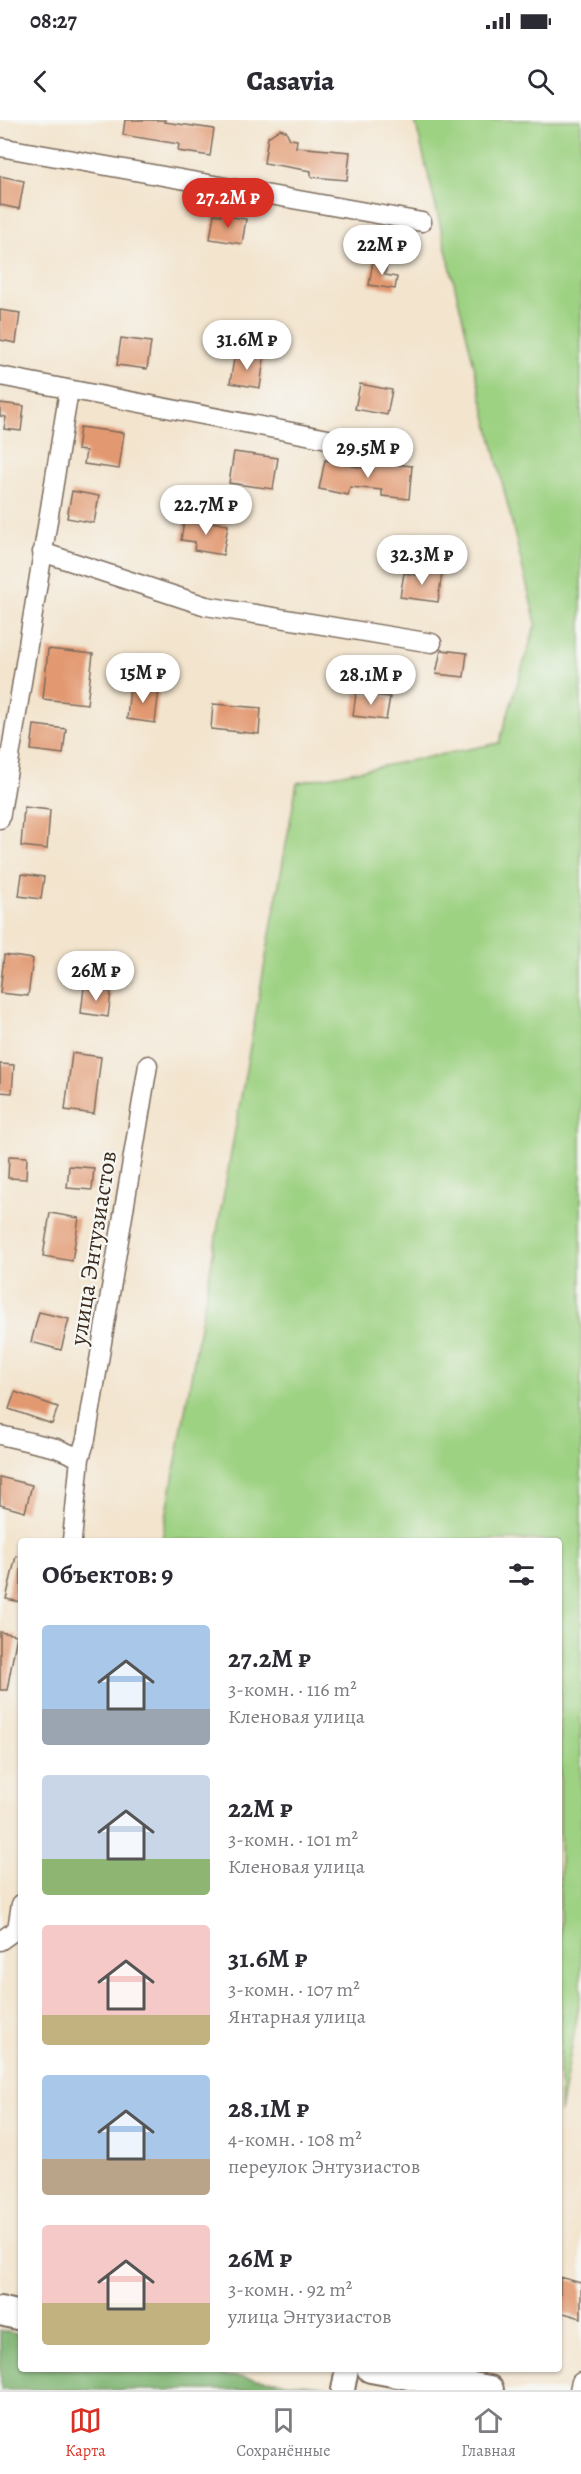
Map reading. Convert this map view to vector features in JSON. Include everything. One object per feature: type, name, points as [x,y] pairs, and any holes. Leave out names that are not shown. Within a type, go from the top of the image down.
[{"type":"main road","points":[[0,2311],[18,2315]]},
{"type":"main road","points":[[392,2372],[489,2390]]},
{"type":"street","points":[[0,147],[422,222]]},
{"type":"street","points":[[0,376],[386,450]]},
{"type":"street","points":[[0,819],[5,759],[69,390]]},
{"type":"street","points":[[42,552],[206,606],[432,643]]},
{"type":"street","name":"улица Энтузиастов","points":[[80,1458],[86,1439],[148,1065]]},
{"type":"street","points":[[0,1435],[56,1448],[80,1458],[72,1538]]},
{"type":"street","points":[[0,1941],[18,1929]]},
{"type":"street","points":[[343,2390],[346,2372]]},
{"type":"street","points":[[579,2390],[581,2382]]},
{"type":"green space","points":[[415,120],[581,120],[581,1994],[562,2102],[562,1538],[162,1538],[297,783],[499,743],[536,623]]},
{"type":"green space","points":[[0,2330],[18,2334],[18,2372],[193,2372],[329,2387],[329,2390],[0,2390]]},
{"type":"building","points":[[125,120],[165,120],[164,122],[214,129],[210,156],[178,151],[179,144],[123,135]]},
{"type":"building","points":[[280,129],[286,131],[290,139],[297,140],[296,147],[350,152],[347,180],[311,177],[311,171],[264,163],[268,137]]},
{"type":"building","points":[[0,176],[24,181],[19,209],[0,205]]},
{"type":"building","points":[[214,214],[246,219],[242,244],[210,239]]},
{"type":"building","points":[[373,261],[387,263],[385,275],[397,277],[395,289],[369,285]]},
{"type":"building","points":[[0,310],[20,313],[16,343],[0,340]]},
{"type":"building","points":[[121,338],[151,342],[147,369],[117,365]]},
{"type":"building","points":[[235,353],[264,358],[260,388],[230,383]]},
{"type":"building","points":[[360,384],[392,390],[387,415],[355,409]]},
{"type":"building","points":[[0,403],[24,406],[21,431],[4,429],[6,417],[0,416]]},
{"type":"building","points":[[80,427],[124,433],[119,469],[84,464],[86,451],[77,450]]},
{"type":"building","points":[[234,452],[278,458],[273,489],[229,483]]},
{"type":"building","points":[[325,460],[373,470],[374,462],[412,466],[409,499],[382,496],[382,490],[350,487],[348,495],[319,489]]},
{"type":"building","points":[[72,491],[99,496],[94,523],[67,518]]},
{"type":"building","points":[[195,519],[228,525],[223,555],[194,550],[195,542],[181,540],[184,521],[194,523]]},
{"type":"building","points":[[423,569],[442,572],[438,602],[400,597],[404,573],[422,576]]},
{"type":"building","points":[[48,649],[93,654],[87,704],[43,699]]},
{"type":"building","points":[[441,650],[467,653],[464,677],[436,674]]},
{"type":"building","points":[[130,686],[159,689],[155,723],[127,719]]},
{"type":"building","points":[[356,693],[390,697],[386,720],[353,716]]},
{"type":"building","points":[[213,704],[261,708],[259,734],[211,729]]},
{"type":"building","points":[[34,725],[66,729],[63,754],[31,750]]},
{"type":"building","points":[[24,807],[50,810],[47,849],[21,846]]},
{"type":"building","points":[[22,874],[44,877],[41,899],[19,896]]},
{"type":"building","points":[[4,955],[33,959],[28,996],[0,993]]},
{"type":"building","points":[[84,988],[111,992],[108,1017],[81,1013]]},
{"type":"building","points":[[72,1053],[101,1057],[94,1114],[65,1110]]},
{"type":"building","points":[[0,1064],[14,1065],[12,1093],[0,1092]]},
{"type":"building","points":[[9,1156],[27,1157],[26,1179],[8,1178]]},
{"type":"building","points":[[69,1166],[94,1168],[92,1190],[67,1188]]},
{"type":"building","points":[[50,1213],[79,1218],[72,1261],[43,1256]]},
{"type":"building","points":[[39,1312],[69,1319],[61,1350],[31,1342]]},
{"type":"building","points":[[15,1392],[58,1407],[52,1424],[9,1409]]},
{"type":"building","points":[[0,1477],[32,1485],[25,1512],[0,1505]]},
{"type":"building","points":[[16,1556],[18,1556],[18,1601],[6,1599]]},
{"type":"building","points":[[0,1632],[17,1635],[7,1690],[0,1690]]},
{"type":"building","points":[[562,2278],[581,2283],[581,2318],[562,2313]]}]
